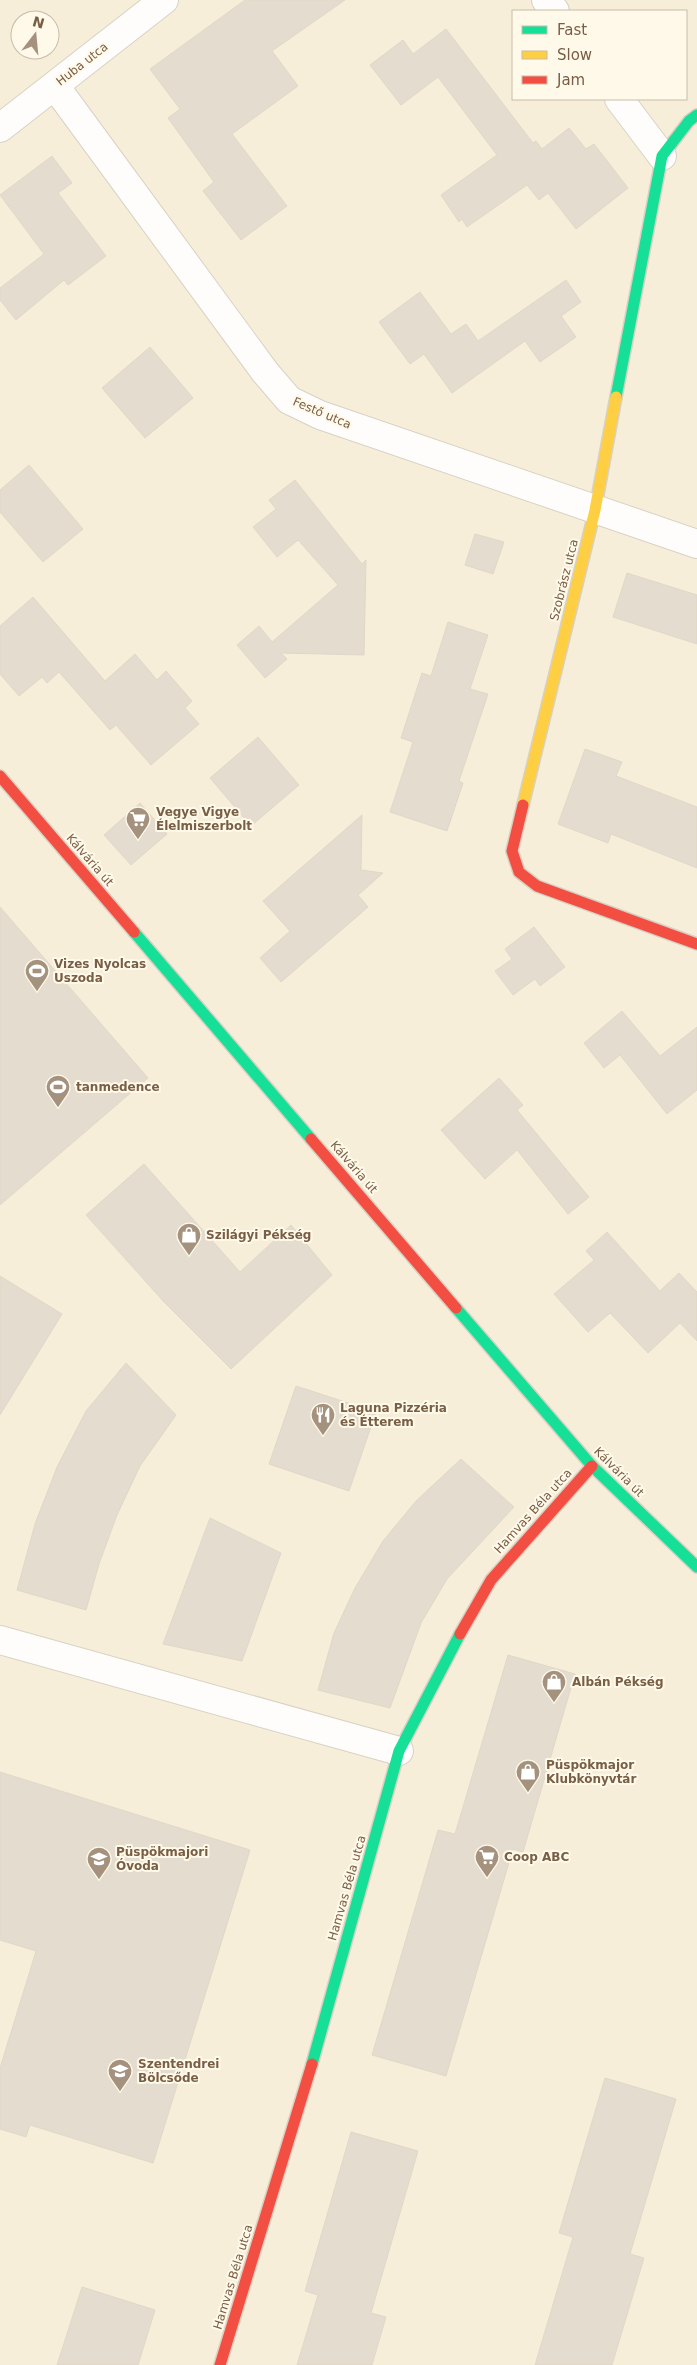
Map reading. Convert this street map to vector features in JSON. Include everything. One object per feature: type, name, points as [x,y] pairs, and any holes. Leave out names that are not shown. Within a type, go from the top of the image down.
[{"type":"street","name":"Huba utca","points":[[0,128],[164,0]]},
{"type":"street","name":"Festő utca","points":[[54,86],[265,372],[290,400],[320,415],[697,544]]},
{"type":"street","points":[[620,100],[662,156]]},
{"type":"street","name":"Szobrász utca","points":[[697,115],[689,121],[662,156],[595,510],[512,851],[519,872],[538,886],[697,944]]},
{"type":"street","name":"Kálvária út","points":[[0,776],[592,1466],[697,1567]]},
{"type":"street","name":"Hamvas Béla utca","points":[[220,2365],[315,2054],[399,1751],[442,1665],[491,1580],[592,1466]]},
{"type":"street","points":[[0,1640],[399,1751]]},
{"type":"shaded area","points":[[0,0],[697,0],[697,2365],[0,2365]]},
{"type":"building","points":[[245,0],[345,0],[272,51],[298,86],[232,134],[287,206],[241,240],[203,191],[214,182],[168,118],[180,109],[150,69]]},
{"type":"building","points":[[446,29],[533,143],[536,141],[542,149],[569,128],[586,149],[594,144],[628,188],[576,229],[548,193],[539,200],[527,185],[467,227],[462,219],[459,222],[441,195],[497,155],[438,77],[401,105],[370,65],[403,40],[413,54]]},
{"type":"building","points":[[52,156],[72,183],[58,193],[106,256],[68,285],[64,280],[16,320],[0,300],[0,288],[44,254],[0,195]]},
{"type":"building","points":[[566,280],[581,302],[561,316],[576,337],[540,362],[525,341],[452,393],[424,354],[410,364],[379,322],[420,292],[451,334],[466,324],[478,341]]},
{"type":"building","points":[[150,347],[193,398],[145,438],[102,388]]},
{"type":"building","points":[[29,465],[83,529],[43,562],[0,512],[0,490]]},
{"type":"building","points":[[295,480],[362,564],[366,560],[364,655],[281,653],[287,659],[265,678],[237,645],[259,626],[272,642],[338,585],[298,540],[277,557],[253,527],[276,509],[269,500]]},
{"type":"building","points":[[475,534],[504,542],[493,574],[465,565]]},
{"type":"building","points":[[627,573],[697,595],[697,644],[613,617]]},
{"type":"building","points":[[33,597],[105,681],[135,654],[157,680],[166,671],[192,701],[185,708],[199,724],[151,765],[116,725],[110,730],[59,672],[47,683],[42,677],[19,696],[0,674],[0,626]]},
{"type":"building","points":[[448,622],[488,635],[470,689],[488,694],[459,781],[463,783],[447,831],[390,812],[413,742],[401,738],[422,673],[431,676]]},
{"type":"building","points":[[258,737],[299,785],[251,826],[210,778]]},
{"type":"building","points":[[585,749],[622,762],[616,776],[697,807],[697,868],[611,834],[608,843],[558,824]]},
{"type":"building","points":[[140,803],[167,834],[131,865],[104,835]]},
{"type":"building","points":[[362,815],[361,870],[383,873],[358,895],[368,907],[281,982],[260,958],[290,931],[263,901]]},
{"type":"building","name":"Vizes Nyolcas Uszoda","points":[[0,907],[148,1078],[0,1205]]},
{"type":"building","points":[[534,927],[565,967],[540,986],[535,979],[513,995],[495,971],[512,959],[505,949]]},
{"type":"building","points":[[622,1011],[660,1056],[697,1027],[697,1090],[667,1114],[620,1055],[604,1068],[584,1043]]},
{"type":"building","points":[[499,1078],[523,1105],[517,1110],[589,1197],[568,1214],[517,1150],[485,1179],[441,1130]]},
{"type":"building","points":[[144,1164],[240,1272],[291,1225],[332,1275],[231,1369],[164,1302],[86,1215]]},
{"type":"building","points":[[607,1232],[660,1291],[679,1273],[697,1292],[697,1341],[680,1323],[648,1353],[610,1313],[588,1332],[554,1294],[594,1260],[586,1251]]},
{"type":"building","points":[[0,1276],[62,1314],[0,1415]]},
{"type":"building","points":[[126,1363],[176,1415],[140,1466],[117,1515],[99,1564],[86,1610],[17,1590],[35,1524],[57,1467],[86,1411]]},
{"type":"building","points":[[296,1386],[376,1412],[349,1491],[269,1464]]},
{"type":"building","points":[[461,1459],[514,1507],[447,1579],[421,1623],[390,1708],[318,1690],[334,1633],[355,1588],[383,1541],[416,1501]]},
{"type":"building","points":[[210,1518],[281,1553],[242,1661],[163,1644]]},
{"type":"building","points":[[508,1655],[575,1674],[523,1852],[513,1849],[446,2076],[372,2055],[438,1830],[455,1834]]},
{"type":"building","points":[[0,1772],[250,1850],[153,2163],[30,2125],[26,2137],[0,2129],[0,2068],[36,1951],[0,1940]]},
{"type":"building","points":[[605,2078],[676,2099],[630,2254],[644,2258],[612,2365],[535,2365],[573,2237],[559,2233]]},
{"type":"building","points":[[351,2132],[418,2151],[371,2313],[386,2317],[372,2365],[297,2365],[318,2295],[305,2291]]},
{"type":"building","points":[[82,2287],[155,2310],[138,2365],[57,2365]]},
{"type":"traffic: fast","points":[[616,397],[662,156],[689,121],[697,115]]},
{"type":"traffic: fast","points":[[134,932],[311,1139]]},
{"type":"traffic: fast","points":[[456,1308],[592,1466],[697,1567]]},
{"type":"traffic: fast","points":[[312,2064],[399,1751],[460,1634]]},
{"type":"traffic: slow","points":[[523,805],[595,510],[616,397]]},
{"type":"traffic: jam","points":[[0,776],[134,932]]},
{"type":"traffic: jam","points":[[523,805],[512,851],[519,872],[537,886],[697,944]]},
{"type":"traffic: jam","points":[[311,1139],[456,1308]]},
{"type":"traffic: jam","points":[[460,1634],[491,1580],[592,1466]]},
{"type":"traffic: jam","points":[[220,2365],[312,2064]]},
{"type":"place","name":"Vegye Vigye Élelmiszerbolt","points":[[138,840]]},
{"type":"place","name":"Vizes Nyolcas Uszoda","points":[[37,992]]},
{"type":"place","name":"tanmedence","points":[[58,1108]]},
{"type":"place","name":"Szilágyi Pékség","points":[[189,1256]]},
{"type":"place","name":"Laguna Pizzéria és Étterem","points":[[323,1436]]},
{"type":"place","name":"Albán Pékség","points":[[554,1703]]},
{"type":"place","name":"Püspökmajor Klubkönyvtár","points":[[528,1793]]},
{"type":"place","name":"Coop ABC","points":[[487,1878]]},
{"type":"place","name":"Püspökmajori Óvoda","points":[[99,1880]]},
{"type":"place","name":"Szentendrei Bölcsőde","points":[[120,2092]]}]
